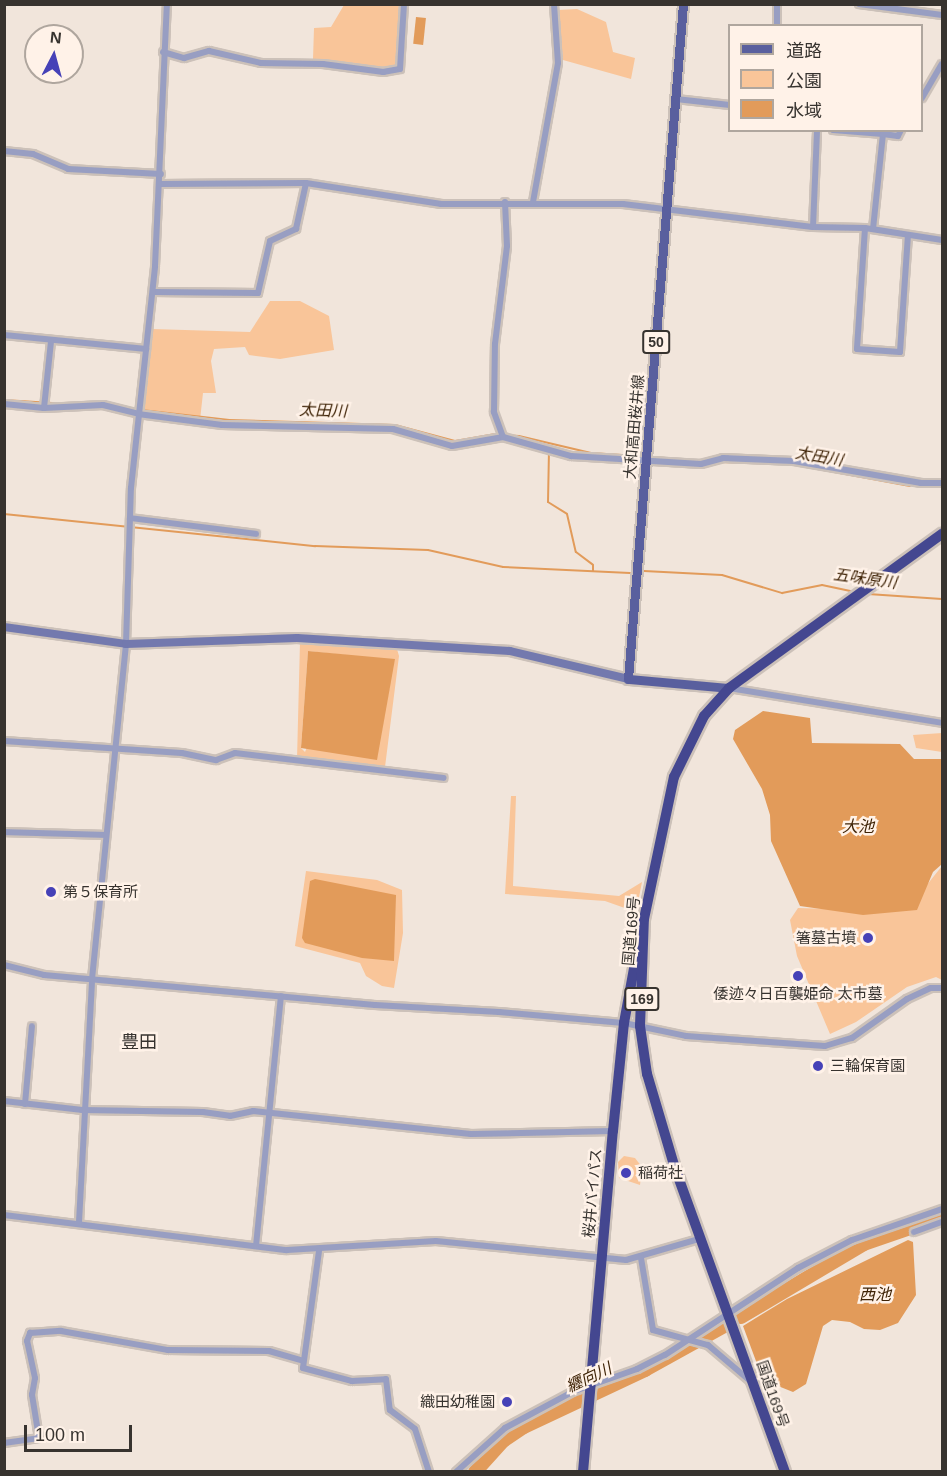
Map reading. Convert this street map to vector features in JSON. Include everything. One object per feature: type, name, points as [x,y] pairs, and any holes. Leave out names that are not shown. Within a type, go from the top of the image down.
[{"type":"highway","name":"国道169号","points":[[785,1472],[664,1131],[647,1074],[640,1026],[644,920],[678,767],[693,732],[729,688],[942,534]]},
{"type":"highway","name":"桜井バイパス","points":[[584,1472],[601,1259],[624,1023],[644,920]]},
{"type":"main road","name":"大和高田桜井線","points":[[628,679],[683,4]]},
{"type":"main road","points":[[628,679],[729,688]]},
{"type":"street","points":[[79,1222],[82,1110],[92,979],[126,644],[130,518],[138,414],[153,292],[161,184],[163,52],[167,4]]},
{"type":"street","points":[[163,52],[184,57],[209,51],[261,63],[323,64],[383,72],[400,69],[404,4]]},
{"type":"street","points":[[533,202],[558,63],[554,4]]},
{"type":"street","points":[[777,4],[777,24]]},
{"type":"street","points":[[859,4],[942,15]]},
{"type":"street","points":[[923,95],[942,64]]},
{"type":"street","points":[[676,99],[728,105]]},
{"type":"street","points":[[813,226],[817,132]]},
{"type":"street","points":[[858,132],[898,136],[900,132]]},
{"type":"street","points":[[873,229],[883,134]]},
{"type":"street","points":[[4,151],[33,154],[68,169],[161,174]]},
{"type":"street","points":[[161,184],[306,183],[441,204],[533,202],[668,208],[813,226],[865,228],[942,240]]},
{"type":"street","points":[[153,292],[258,293],[270,242],[296,229],[306,183]]},
{"type":"street","points":[[503,437],[494,412],[495,344],[507,246],[505,202]]},
{"type":"street","points":[[865,228],[857,349],[900,352],[908,235]]},
{"type":"street","points":[[4,335],[146,349]]},
{"type":"street","points":[[44,408],[51,341]]},
{"type":"street","points":[[4,404],[44,408],[103,405],[138,414],[222,425],[393,429],[452,446],[503,437],[571,456],[701,464],[723,458],[794,461],[921,483],[942,483]]},
{"type":"street","points":[[130,518],[256,534]]},
{"type":"street","points":[[4,627],[126,644],[297,638],[510,651],[628,679]]},
{"type":"street","points":[[752,691],[747,685],[754,669]]},
{"type":"street","points":[[729,688],[942,723]]},
{"type":"street","points":[[4,741],[182,753],[216,760],[235,753],[444,778]]},
{"type":"street","points":[[4,832],[105,835]]},
{"type":"street","points":[[4,965],[21,972],[92,979],[624,1023],[686,1036],[832,1046],[857,1035],[907,999],[932,988],[942,988]]},
{"type":"street","points":[[256,1246],[280,996]]},
{"type":"street","points":[[26,1104],[32,1026]]},
{"type":"street","points":[[4,1101],[82,1110],[193,1112],[230,1116],[253,1111],[471,1134],[613,1131]]},
{"type":"street","points":[[456,1472],[505,1428],[590,1387],[637,1369],[852,1240],[942,1209]]},
{"type":"street","points":[[4,1215],[79,1222],[256,1246],[319,1251],[436,1241],[601,1259],[641,1258],[703,1237]]},
{"type":"street","points":[[914,1232],[942,1222]]},
{"type":"street","points":[[319,1251],[303,1361],[306,1370],[352,1381],[386,1380],[390,1410],[415,1429],[429,1472]]},
{"type":"street","points":[[641,1258],[650,1327],[692,1338],[708,1345],[753,1382]]},
{"type":"street","points":[[4,1443],[39,1438],[32,1395],[35,1378],[27,1341],[30,1333],[61,1331],[168,1350],[269,1351],[303,1361]]},
{"type":"green space","points":[[344,5],[399,5],[396,66],[375,68],[313,59],[314,28],[331,27]]},
{"type":"green space","points":[[577,9],[606,22],[613,52],[635,58],[631,79],[563,60],[558,10]]},
{"type":"green space","points":[[270,301],[300,301],[329,316],[334,350],[280,359],[249,355],[245,347],[214,349],[211,361],[216,393],[203,393],[200,420],[142,412],[152,329],[250,332]]},
{"type":"green space","points":[[300,642],[397,649],[399,656],[385,767],[297,759]],"holes":[[[308,651],[345,655],[305,752],[301,748]]]},
{"type":"green space","points":[[942,733],[942,752],[916,748],[913,735]]},
{"type":"green space","points":[[511,796],[516,796],[513,886],[619,896],[642,882],[636,912],[605,901],[505,894]]},
{"type":"green space","name":"箸墓古墳","points":[[942,866],[942,980],[936,977],[907,987],[856,1022],[830,1034],[797,956],[790,920],[798,908],[906,911]]},
{"type":"green space","points":[[306,871],[377,880],[402,890],[403,933],[394,988],[382,986],[366,976],[360,963],[295,946]]},
{"type":"green space","points":[[624,1156],[635,1158],[642,1167],[640,1185],[619,1178],[618,1162]]},
{"type":"water","points":[[416,17],[426,18],[423,45],[413,44]]},
{"type":"water","points":[[308,651],[395,659],[377,760],[301,748]]},
{"type":"water","name":"大池","points":[[763,711],[810,718],[812,743],[900,744],[914,759],[942,759],[942,864],[933,872],[917,910],[863,915],[800,906],[771,841],[770,815],[762,789],[733,739],[735,730]]},
{"type":"water","points":[[315,879],[396,895],[394,961],[362,958],[305,943],[302,938],[310,881]]},
{"type":"water","name":"西池","points":[[908,1240],[913,1242],[916,1295],[898,1323],[880,1330],[864,1329],[850,1322],[832,1320],[823,1326],[806,1384],[793,1392],[763,1380],[743,1326],[787,1299]]},
{"type":"waterway","name":"太田川","points":[[4,400],[68,404]]},
{"type":"waterway","name":"太田川","points":[[124,408],[229,420],[395,425],[455,441],[495,434],[519,436],[591,453],[638,456]]},
{"type":"waterway","name":"五味原川","points":[[549,450],[548,502],[567,514],[576,552],[593,565],[593,571]]},
{"type":"waterway","name":"太田川","points":[[652,457],[705,461]]},
{"type":"waterway","name":"太田川","points":[[720,462],[791,464],[910,486]]},
{"type":"waterway","points":[[4,514],[315,546],[428,550],[503,567],[630,573]]},
{"type":"waterway","name":"五味原川","points":[[644,571],[722,575],[782,593],[822,585],[856,592]]},
{"type":"waterway","name":"五味原川","points":[[868,594],[942,599]]},
{"type":"waterway","name":"纒向川","points":[[741,1317],[864,1244],[942,1217]]},
{"type":"waterway","name":"纒向川","points":[[475,1472],[503,1441],[524,1427],[645,1370],[726,1325]]},
{"type":"place","name":"第５保育所","points":[[51,892]]},
{"type":"place","name":"箸墓古墳","points":[[868,938]]},
{"type":"place","name":"倭迹々日百襲姫命 太市墓","points":[[798,976]]},
{"type":"place","name":"三輪保育園","points":[[818,1066]]},
{"type":"place","name":"稲荷社","points":[[626,1173]]},
{"type":"place","name":"織田幼稚園","points":[[507,1402]]},
{"type":"district","name":"豊田","points":[[139,1042]]}]
